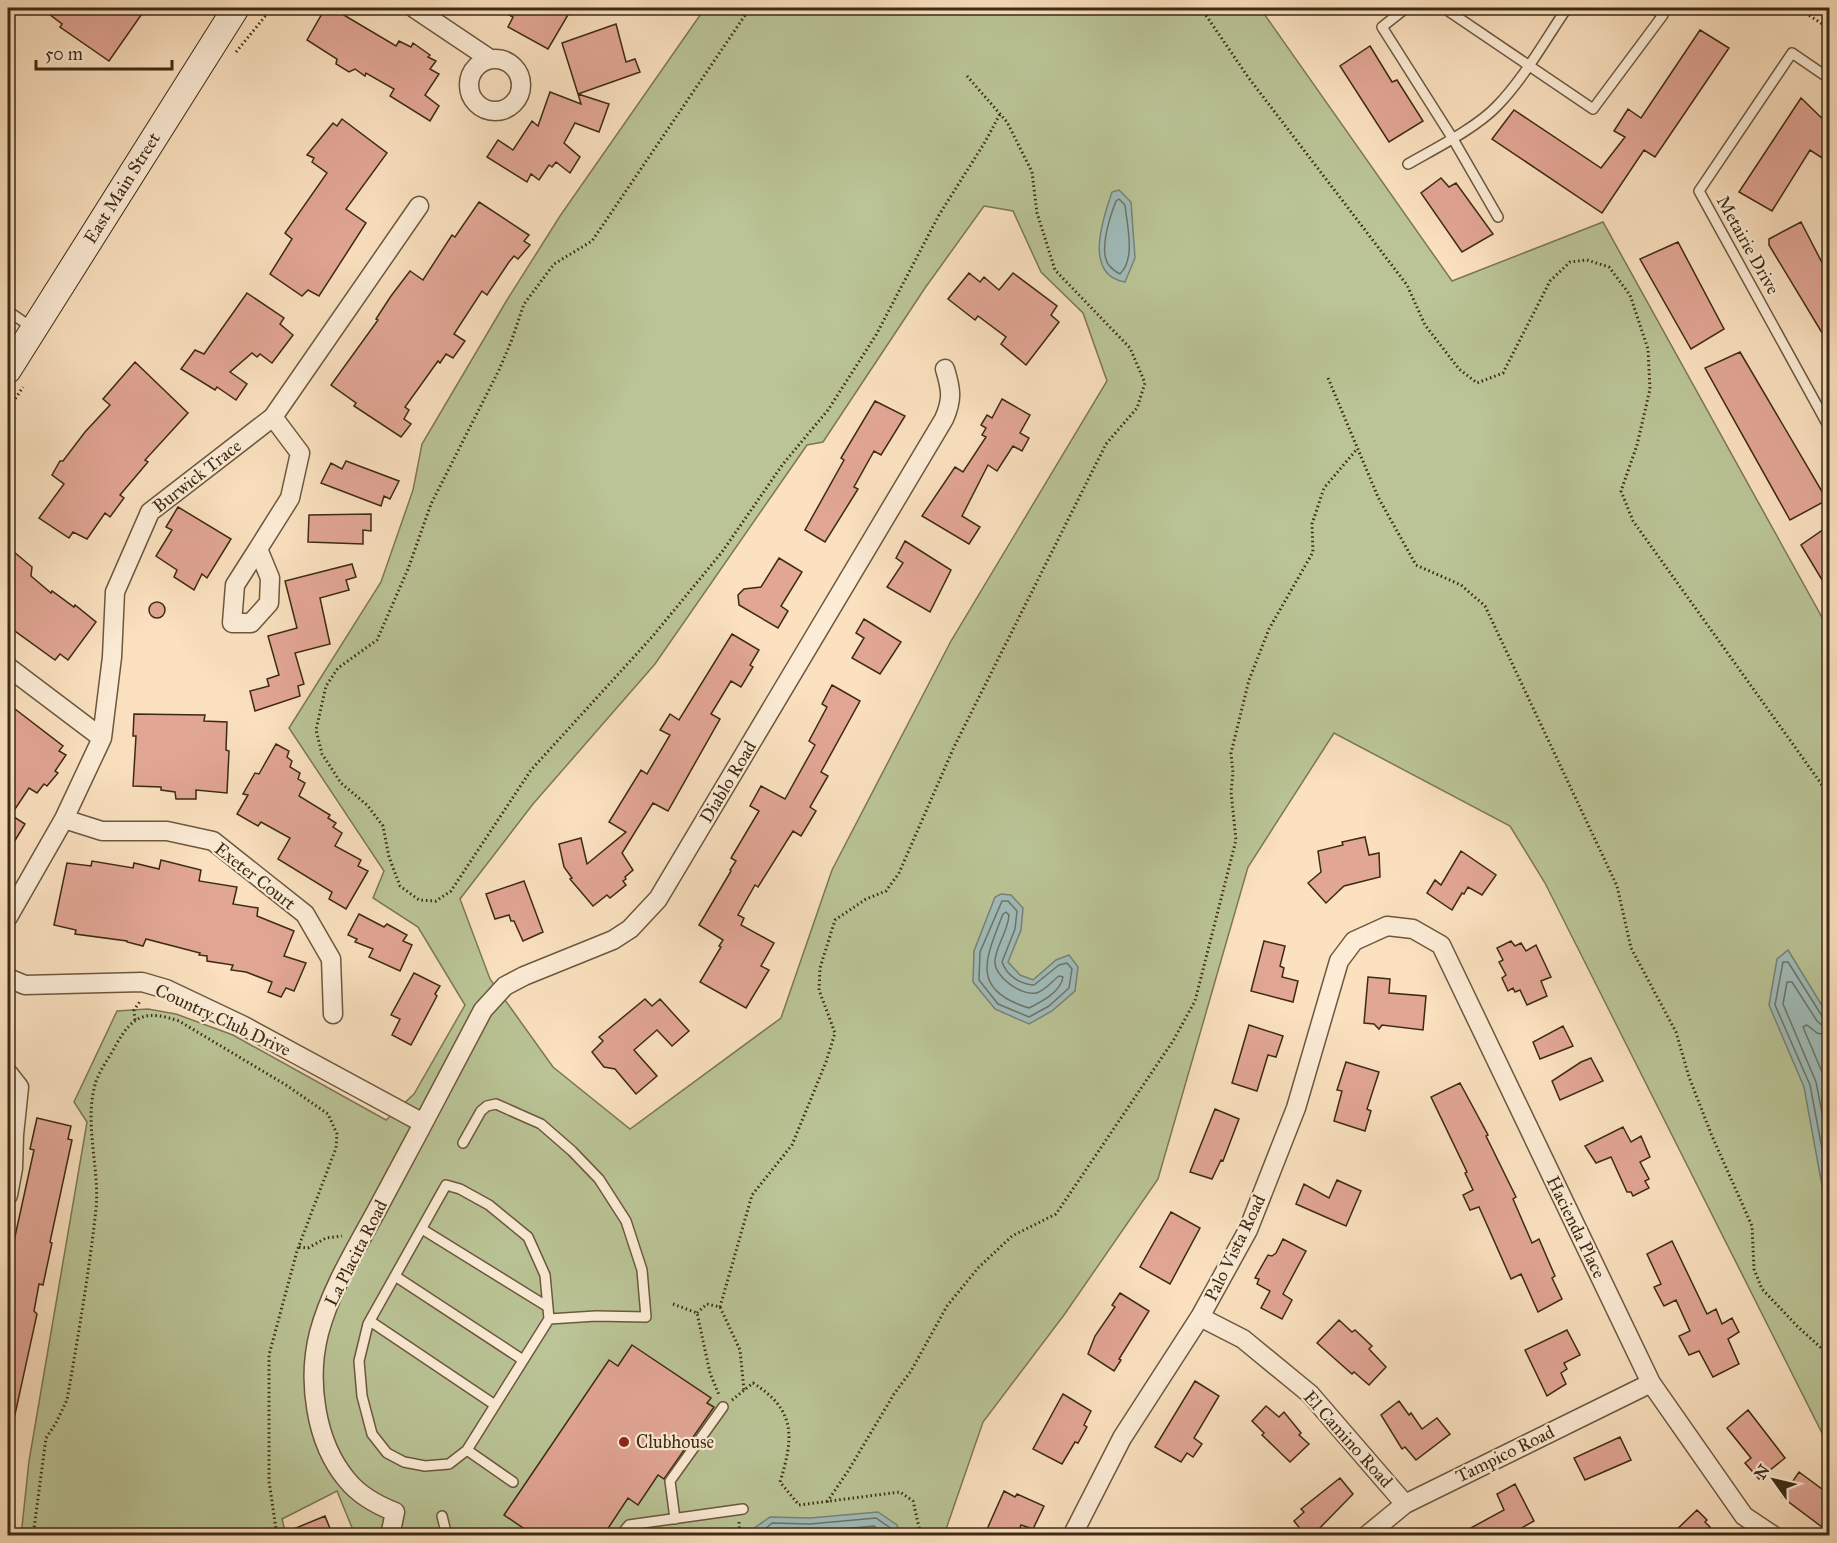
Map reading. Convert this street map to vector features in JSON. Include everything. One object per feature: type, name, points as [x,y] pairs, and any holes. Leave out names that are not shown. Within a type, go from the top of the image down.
[{"type":"main road","name":"East Main Street","points":[[8,370],[236,8]]},
{"type":"street","points":[[414,8],[490,59]]},
{"type":"street","name":"Burwick Trace","points":[[8,917],[64,819],[102,738],[112,657],[115,591],[150,512],[273,417],[419,206]]},
{"type":"street","name":"Diablo Road","points":[[423,1123],[483,1010],[505,986],[524,976],[614,940],[643,917],[658,899],[944,419],[951,405],[950,386],[945,369]]},
{"type":"street","points":[[258,549],[290,498],[300,453],[273,417]]},
{"type":"street","points":[[8,667],[102,738]]},
{"type":"street","name":"Exeter Court","points":[[64,819],[102,831],[166,831],[213,841],[305,914],[331,959],[333,1014]]},
{"type":"street","name":"Palo Vista Road","points":[[1072,1536],[1122,1438],[1200,1317],[1248,1230],[1296,1108],[1339,961],[1354,941],[1387,926]]},
{"type":"street","name":"Hacienda Place","points":[[1387,926],[1413,929],[1441,945],[1651,1383],[1744,1516],[1774,1536]]},
{"type":"street","name":"Country Club Drive","points":[[8,978],[25,985],[142,982],[166,989],[244,1026],[423,1123]]},
{"type":"street","points":[[8,1073],[19,1087],[11,1135],[13,1168],[8,1195]]},
{"type":"street","name":"La Placita Road","points":[[390,1536],[395,1512],[363,1496],[347,1480],[335,1463],[324,1437],[316,1411],[314,1387],[318,1335],[336,1286],[423,1123]]},
{"type":"street","name":"El Camino Road","points":[[1200,1317],[1243,1339],[1310,1394],[1405,1504]]},
{"type":"street","name":"Tampico Road","points":[[1366,1536],[1405,1504],[1651,1383]]},
{"type":"lane","points":[[1406,8],[1382,27],[1453,139],[1498,217]]},
{"type":"lane","points":[[1444,8],[1593,109],[1663,15],[1652,8]]},
{"type":"lane","points":[[1408,164],[1453,139],[1496,107],[1529,65],[1567,8]]},
{"type":"lane","name":"Metairie Drive","points":[[1830,79],[1792,53],[1699,191],[1830,429]]},
{"type":"lane","points":[[8,311],[33,329]]},
{"type":"lane","points":[[463,1143],[481,1111],[496,1104],[541,1124],[599,1179],[626,1221],[642,1270],[646,1317],[596,1316],[549,1319]]},
{"type":"lane","points":[[446,1185],[460,1189],[489,1205],[528,1237],[545,1275],[548,1307],[549,1319],[467,1450],[449,1464],[425,1466],[404,1462],[387,1453],[372,1434],[362,1396],[359,1361],[370,1321],[446,1185]]},
{"type":"lane","points":[[422,1229],[548,1307]]},
{"type":"lane","points":[[395,1276],[523,1360]]},
{"type":"lane","points":[[370,1321],[495,1405]]},
{"type":"lane","points":[[675,1519],[670,1481],[723,1407]]},
{"type":"lane","points":[[467,1450],[513,1482]]},
{"type":"lane","points":[[620,1536],[629,1525],[743,1509]]},
{"type":"lane","points":[[442,1516],[447,1536]]},
{"type":"path","points":[[750,8],[592,241],[554,264],[524,304],[512,342],[499,370],[431,504],[408,569],[377,640],[338,668],[326,686],[316,730],[322,754],[341,783],[367,805],[382,826],[389,857],[400,886],[419,900],[436,901],[451,891],[531,770],[651,637],[722,552],[783,464],[828,411],[876,335],[939,214],[1000,114]]},
{"type":"path","points":[[1201,8],[1248,77],[1407,285],[1425,325],[1459,369],[1477,383],[1503,373],[1550,281],[1570,262],[1587,260],[1609,267],[1630,295],[1648,349],[1650,389],[1637,445],[1621,491],[1633,521],[1830,796]]},
{"type":"path","points":[[1798,8],[1830,29]]},
{"type":"path","points":[[744,1390],[740,1350],[720,1306],[752,1194],[792,1145],[826,1062],[835,1033],[819,990],[820,968],[835,920],[867,899],[886,891],[899,873],[954,747],[1106,444],[1137,408],[1145,383],[1130,348],[1055,270],[1037,213],[1032,172],[1007,122],[967,76]]},
{"type":"path","points":[[1328,378],[1378,497],[1416,565],[1461,585],[1485,606],[1617,886],[1631,948],[1676,1032],[1689,1077],[1708,1126],[1752,1226],[1754,1269],[1762,1289],[1798,1327],[1830,1356]]},
{"type":"path","points":[[827,1502],[910,1371],[947,1306],[978,1268],[1012,1236],[1056,1214],[1173,1041],[1195,1001],[1236,840],[1231,792],[1233,773],[1231,753],[1249,680],[1269,629],[1313,552],[1312,524],[1324,488],[1357,449]]},
{"type":"path","points":[[33,1536],[46,1438],[67,1400],[95,1217],[91,1125],[95,1085],[120,1037],[135,1020],[143,1016],[160,1015],[179,1021],[286,1085],[328,1114],[337,1134],[336,1148],[299,1247],[269,1355],[269,1480],[277,1536]]},
{"type":"path","points":[[299,1247],[308,1248],[326,1238],[348,1235],[363,1236]]},
{"type":"path","points":[[673,1304],[696,1312]]},
{"type":"path","points":[[696,1312],[707,1304],[720,1306]]},
{"type":"path","points":[[696,1312],[711,1373],[723,1407],[753,1383],[771,1394],[788,1420],[789,1452],[780,1482],[799,1505],[900,1492],[914,1501],[921,1536]]},
{"type":"green space","points":[[705,8],[1260,8],[1452,281],[1603,222],[1829,630],[1829,1439],[1823,1435],[1545,883],[1510,826],[1334,733],[1248,867],[1158,1179],[1064,1315],[983,1422],[944,1535],[355,1535],[337,1491],[282,1519],[286,1535],[21,1536],[29,1461],[87,1122],[74,1102],[117,1011],[148,1009],[176,1014],[233,1035],[386,1120],[414,1094],[465,1005],[418,927],[373,898],[384,871],[289,728],[381,582],[413,490],[422,444],[507,300],[560,216]],"holes":[[[984,206],[1013,211],[1041,272],[1083,313],[1107,381],[951,641],[832,870],[781,1018],[630,1129],[553,1067],[490,979],[460,899],[533,804],[655,664],[807,445],[823,442],[925,288]]]},
{"type":"water","points":[[1119,190],[1131,202],[1135,258],[1125,282],[1112,277],[1104,269],[1099,244],[1104,216],[1112,192]]},
{"type":"water","points":[[1001,894],[1011,895],[1023,908],[1021,930],[1008,962],[1020,975],[1033,980],[1056,960],[1069,955],[1078,967],[1075,991],[1052,1011],[1029,1024],[995,1009],[973,982],[974,951],[995,897]]},
{"type":"water","points":[[1788,950],[1829,1017],[1829,1200],[1823,1191],[1804,1087],[1769,1005],[1777,959]]},
{"type":"water","points":[[878,1512],[897,1525],[901,1535],[750,1535],[753,1529],[770,1517],[810,1518]]},
{"type":"building","points":[[41,8],[146,8],[109,61],[60,27],[62,24]]},
{"type":"building","points":[[332,8],[396,46],[399,41],[411,47],[413,43],[436,61],[430,69],[439,74],[425,95],[439,106],[430,121],[390,96],[394,89],[366,73],[365,76],[355,69],[349,72],[336,64],[337,59],[307,40],[323,12],[329,12]]},
{"type":"building","points":[[496,8],[572,8],[548,49],[508,27],[513,17]]},
{"type":"building","points":[[616,24],[626,62],[635,59],[640,72],[578,94],[562,43]]},
{"type":"building","points":[[1700,30],[1729,48],[1655,157],[1644,150],[1602,213],[1492,139],[1514,110],[1601,168],[1625,137],[1614,131],[1628,109],[1641,118]]},
{"type":"building","points":[[1370,46],[1392,82],[1397,80],[1423,121],[1389,142],[1340,66]]},
{"type":"building","points":[[550,92],[581,104],[578,94],[609,104],[599,132],[575,123],[564,143],[580,157],[570,173],[556,162],[552,167],[549,165],[539,180],[531,174],[527,182],[487,157],[498,140],[513,150],[532,121],[538,126]]},
{"type":"building","points":[[1801,98],[1830,126],[1830,163],[1810,150],[1772,211],[1739,192]]},
{"type":"building","points":[[342,119],[387,153],[346,209],[366,223],[319,296],[308,290],[302,296],[270,274],[292,239],[285,233],[327,173],[312,162],[314,158],[307,155],[333,123],[337,126]]},
{"type":"building","points":[[1441,178],[1449,187],[1456,183],[1493,234],[1462,252],[1421,193]]},
{"type":"building","points":[[479,202],[529,235],[524,241],[530,245],[518,259],[514,256],[487,295],[482,291],[454,334],[465,341],[453,358],[446,354],[440,363],[438,361],[405,407],[409,410],[404,419],[411,424],[401,437],[354,406],[356,403],[331,385],[410,271],[423,280],[452,235],[455,237]]},
{"type":"building","points":[[1801,222],[1830,278],[1830,346],[1769,245],[1769,239]]},
{"type":"building","points":[[1678,242],[1724,329],[1691,349],[1640,259]]},
{"type":"building","points":[[969,273],[980,282],[984,277],[999,290],[1013,273],[1057,306],[1051,315],[1059,322],[1026,365],[1001,344],[1006,337],[978,316],[975,320],[948,299]]},
{"type":"building","points":[[247,293],[284,318],[280,324],[293,335],[272,363],[260,354],[257,357],[252,353],[230,372],[247,384],[236,400],[217,387],[215,390],[181,369],[195,350],[204,354]]},
{"type":"building","points":[[1740,352],[1827,500],[1790,520],[1705,368]]},
{"type":"building","points":[[135,362],[188,413],[145,460],[148,462],[120,495],[124,498],[110,517],[105,513],[87,539],[73,532],[69,538],[39,518],[64,484],[52,475],[60,461],[63,461],[110,405],[103,399]]},
{"type":"building","points":[[1002,399],[1030,415],[1020,433],[1029,438],[1022,451],[1013,446],[997,471],[988,465],[962,516],[980,527],[969,544],[922,516],[955,467],[963,472],[986,437],[982,435],[986,428],[981,425],[987,415],[992,418]]},
{"type":"building","points":[[875,401],[905,416],[881,455],[874,451],[854,487],[858,489],[825,542],[805,530],[844,460],[841,458]]},
{"type":"building","points":[[346,461],[399,481],[390,499],[384,496],[381,506],[321,483],[331,463],[342,469]]},
{"type":"building","points":[[178,507],[231,539],[207,578],[202,574],[194,590],[174,577],[177,570],[156,556],[172,530],[166,527]]},
{"type":"building","points":[[371,514],[371,531],[363,530],[363,544],[308,542],[309,515]]},
{"type":"building","points":[[1830,525],[1830,593],[1801,545]]},
{"type":"building","points":[[905,541],[951,570],[930,612],[887,587],[903,563],[896,558]]},
{"type":"building","points":[[8,547],[32,567],[31,576],[51,593],[52,591],[74,607],[75,605],[96,622],[68,660],[60,654],[55,660],[8,626]]},
{"type":"building","points":[[779,558],[802,572],[781,606],[788,611],[778,628],[739,605],[738,595],[744,589],[761,587]]},
{"type":"building","points":[[352,564],[356,577],[346,580],[349,590],[320,598],[330,644],[295,653],[304,684],[298,686],[300,696],[255,711],[250,691],[269,686],[267,679],[279,675],[268,636],[297,628],[285,581]]},
{"type":"building","points":[[154,602],[160,602],[165,610],[163,616],[154,618],[149,613],[149,607]]},
{"type":"building","points":[[864,619],[901,642],[880,674],[852,658],[864,638],[856,633]]},
{"type":"building","points":[[732,634],[759,650],[750,665],[753,667],[741,687],[731,681],[711,714],[720,719],[668,811],[653,803],[622,853],[633,870],[623,881],[626,885],[610,898],[607,895],[593,906],[570,879],[572,878],[564,867],[559,844],[581,838],[587,864],[626,832],[609,822],[641,770],[647,774],[670,735],[660,730],[670,714],[679,720]]},
{"type":"building","points":[[832,685],[860,701],[821,772],[828,776],[810,807],[816,811],[801,836],[793,831],[758,887],[755,885],[738,915],[744,918],[741,925],[774,943],[761,966],[769,970],[746,1008],[700,982],[723,940],[699,925],[731,871],[736,861],[731,858],[759,811],[750,806],[761,786],[785,799],[815,745],[809,741],[827,707],[822,704]]},
{"type":"building","points":[[15,709],[63,746],[59,751],[66,755],[55,771],[58,773],[47,786],[44,784],[37,793],[29,788],[11,815],[25,824],[8,852],[8,718]]},
{"type":"building","points":[[134,714],[205,715],[204,721],[227,722],[226,750],[229,751],[227,793],[196,790],[196,799],[176,799],[175,792],[161,790],[161,787],[133,786],[136,736],[133,736]]},
{"type":"building","points":[[276,744],[289,751],[287,757],[292,761],[290,767],[300,773],[298,779],[305,783],[299,796],[330,815],[328,818],[336,823],[333,827],[342,833],[335,846],[361,860],[358,866],[368,871],[346,909],[329,899],[332,892],[278,859],[290,838],[261,822],[258,826],[237,814],[248,795],[243,794],[255,773],[259,774]]},
{"type":"building","points":[[1365,837],[1369,855],[1379,853],[1380,877],[1344,886],[1326,903],[1308,883],[1321,872],[1318,851]]},
{"type":"building","points":[[1461,851],[1496,875],[1482,895],[1468,887],[1452,910],[1427,893],[1435,880],[1441,885]]},
{"type":"building","points":[[161,860],[201,870],[199,881],[237,887],[233,904],[258,908],[257,916],[294,931],[284,956],[306,963],[294,991],[286,988],[281,997],[268,992],[272,982],[246,972],[231,970],[233,965],[207,961],[207,956],[199,955],[200,953],[146,939],[143,946],[127,941],[75,934],[76,930],[54,925],[67,863],[91,866],[92,861],[133,868],[134,863],[159,869]]},
{"type":"building","points":[[524,881],[543,932],[523,941],[509,915],[495,919],[486,894]]},
{"type":"building","points":[[359,914],[384,927],[387,924],[407,935],[403,941],[412,945],[400,971],[369,957],[373,949],[355,942],[357,939],[348,935]]},
{"type":"building","points":[[1264,941],[1285,946],[1280,966],[1284,968],[1282,977],[1298,981],[1293,1002],[1251,991]]},
{"type":"building","points":[[1511,941],[1515,946],[1521,943],[1526,951],[1536,945],[1551,977],[1541,981],[1547,996],[1527,1005],[1520,990],[1515,992],[1513,988],[1508,991],[1502,978],[1506,975],[1499,962],[1503,960],[1497,948]]},
{"type":"building","points":[[414,973],[440,986],[411,1045],[392,1035],[400,1019],[391,1015]]},
{"type":"building","points":[[1368,977],[1390,979],[1389,993],[1426,996],[1423,1030],[1382,1025],[1379,1029],[1374,1024],[1364,1023]]},
{"type":"building","points":[[645,999],[652,1006],[660,999],[689,1031],[672,1046],[657,1030],[634,1050],[657,1076],[636,1094],[615,1069],[604,1067],[592,1052],[603,1041],[599,1037]]},
{"type":"building","points":[[1249,1025],[1283,1036],[1276,1057],[1268,1055],[1257,1091],[1232,1083]]},
{"type":"building","points":[[1563,1026],[1573,1046],[1540,1059],[1533,1042]]},
{"type":"building","points":[[1591,1058],[1603,1081],[1560,1100],[1552,1081]]},
{"type":"building","points":[[1346,1062],[1379,1072],[1367,1109],[1371,1111],[1365,1131],[1334,1121],[1342,1091],[1337,1090]]},
{"type":"building","points":[[1460,1083],[1488,1135],[1486,1136],[1516,1197],[1513,1199],[1532,1243],[1539,1239],[1555,1276],[1552,1278],[1562,1299],[1538,1312],[1521,1274],[1511,1279],[1479,1207],[1470,1210],[1463,1195],[1473,1190],[1465,1173],[1467,1172],[1431,1097]]},
{"type":"building","points":[[1215,1109],[1239,1119],[1223,1161],[1221,1160],[1212,1179],[1190,1172]]},
{"type":"building","points":[[37,1118],[71,1126],[68,1139],[72,1140],[43,1285],[39,1284],[34,1311],[37,1314],[14,1419],[8,1418],[8,1251],[10,1240],[14,1241],[34,1150],[30,1149]]},
{"type":"building","points":[[1623,1127],[1631,1142],[1641,1136],[1650,1157],[1640,1162],[1649,1179],[1645,1181],[1649,1188],[1633,1196],[1631,1192],[1627,1192],[1611,1157],[1596,1163],[1585,1146]]},
{"type":"building","points":[[1337,1180],[1361,1191],[1346,1226],[1296,1204],[1304,1184],[1329,1198]]},
{"type":"building","points":[[1171,1212],[1200,1228],[1170,1284],[1140,1267]]},
{"type":"building","points":[[1283,1239],[1306,1251],[1283,1294],[1292,1300],[1282,1319],[1261,1308],[1270,1291],[1257,1284],[1259,1279],[1255,1278],[1268,1255],[1272,1256],[1276,1253]]},
{"type":"building","points":[[1672,1241],[1707,1314],[1716,1309],[1722,1324],[1732,1318],[1739,1332],[1728,1339],[1739,1364],[1713,1377],[1699,1351],[1689,1355],[1679,1336],[1690,1331],[1676,1300],[1664,1306],[1654,1287],[1661,1284],[1647,1254]]},
{"type":"building","points":[[1120,1293],[1149,1311],[1114,1371],[1088,1354],[1095,1336],[1115,1307],[1112,1305]]},
{"type":"building","points":[[1339,1320],[1352,1332],[1355,1330],[1372,1346],[1369,1349],[1386,1367],[1369,1385],[1354,1372],[1352,1374],[1317,1343]]},
{"type":"building","points":[[1567,1330],[1580,1355],[1564,1363],[1567,1369],[1561,1373],[1566,1384],[1547,1396],[1525,1350]]},
{"type":"building","name":"Clubhouse","points":[[632,1345],[711,1398],[707,1403],[714,1407],[664,1479],[658,1475],[638,1505],[628,1498],[603,1536],[535,1536],[504,1515],[609,1360],[618,1366]]},
{"type":"building","points":[[1195,1381],[1219,1396],[1194,1438],[1202,1444],[1193,1457],[1187,1453],[1181,1462],[1155,1447]]},
{"type":"building","points":[[1063,1394],[1091,1411],[1084,1425],[1087,1427],[1062,1464],[1033,1449]]},
{"type":"building","points":[[1399,1401],[1422,1429],[1437,1418],[1450,1434],[1416,1460],[1405,1447],[1402,1449],[1381,1415]]},
{"type":"building","points":[[1266,1406],[1279,1417],[1284,1412],[1301,1433],[1299,1435],[1309,1444],[1290,1462],[1262,1435],[1264,1433],[1252,1421]]},
{"type":"building","points":[[1748,1410],[1785,1458],[1759,1479],[1745,1463],[1751,1458],[1727,1428]]},
{"type":"building","points":[[1620,1437],[1631,1460],[1585,1480],[1574,1458]]},
{"type":"building","points":[[1799,1472],[1830,1495],[1830,1533],[1782,1497]]},
{"type":"building","points":[[1340,1478],[1353,1494],[1312,1536],[1306,1536],[1294,1521],[1304,1512],[1301,1509]]},
{"type":"building","points":[[1515,1484],[1534,1521],[1518,1530],[1522,1536],[1456,1536],[1504,1510],[1497,1494]]},
{"type":"building","points":[[1004,1491],[1044,1506],[1033,1529],[1021,1525],[1019,1531],[1013,1529],[1010,1536],[984,1536]]},
{"type":"building","points":[[1697,1510],[1707,1520],[1705,1522],[1710,1527],[1708,1529],[1715,1536],[1670,1536]]},
{"type":"building","points":[[325,1516],[333,1536],[279,1536],[279,1535]]},
{"type":"place","name":"Clubhouse","points":[[624,1442]]}]
